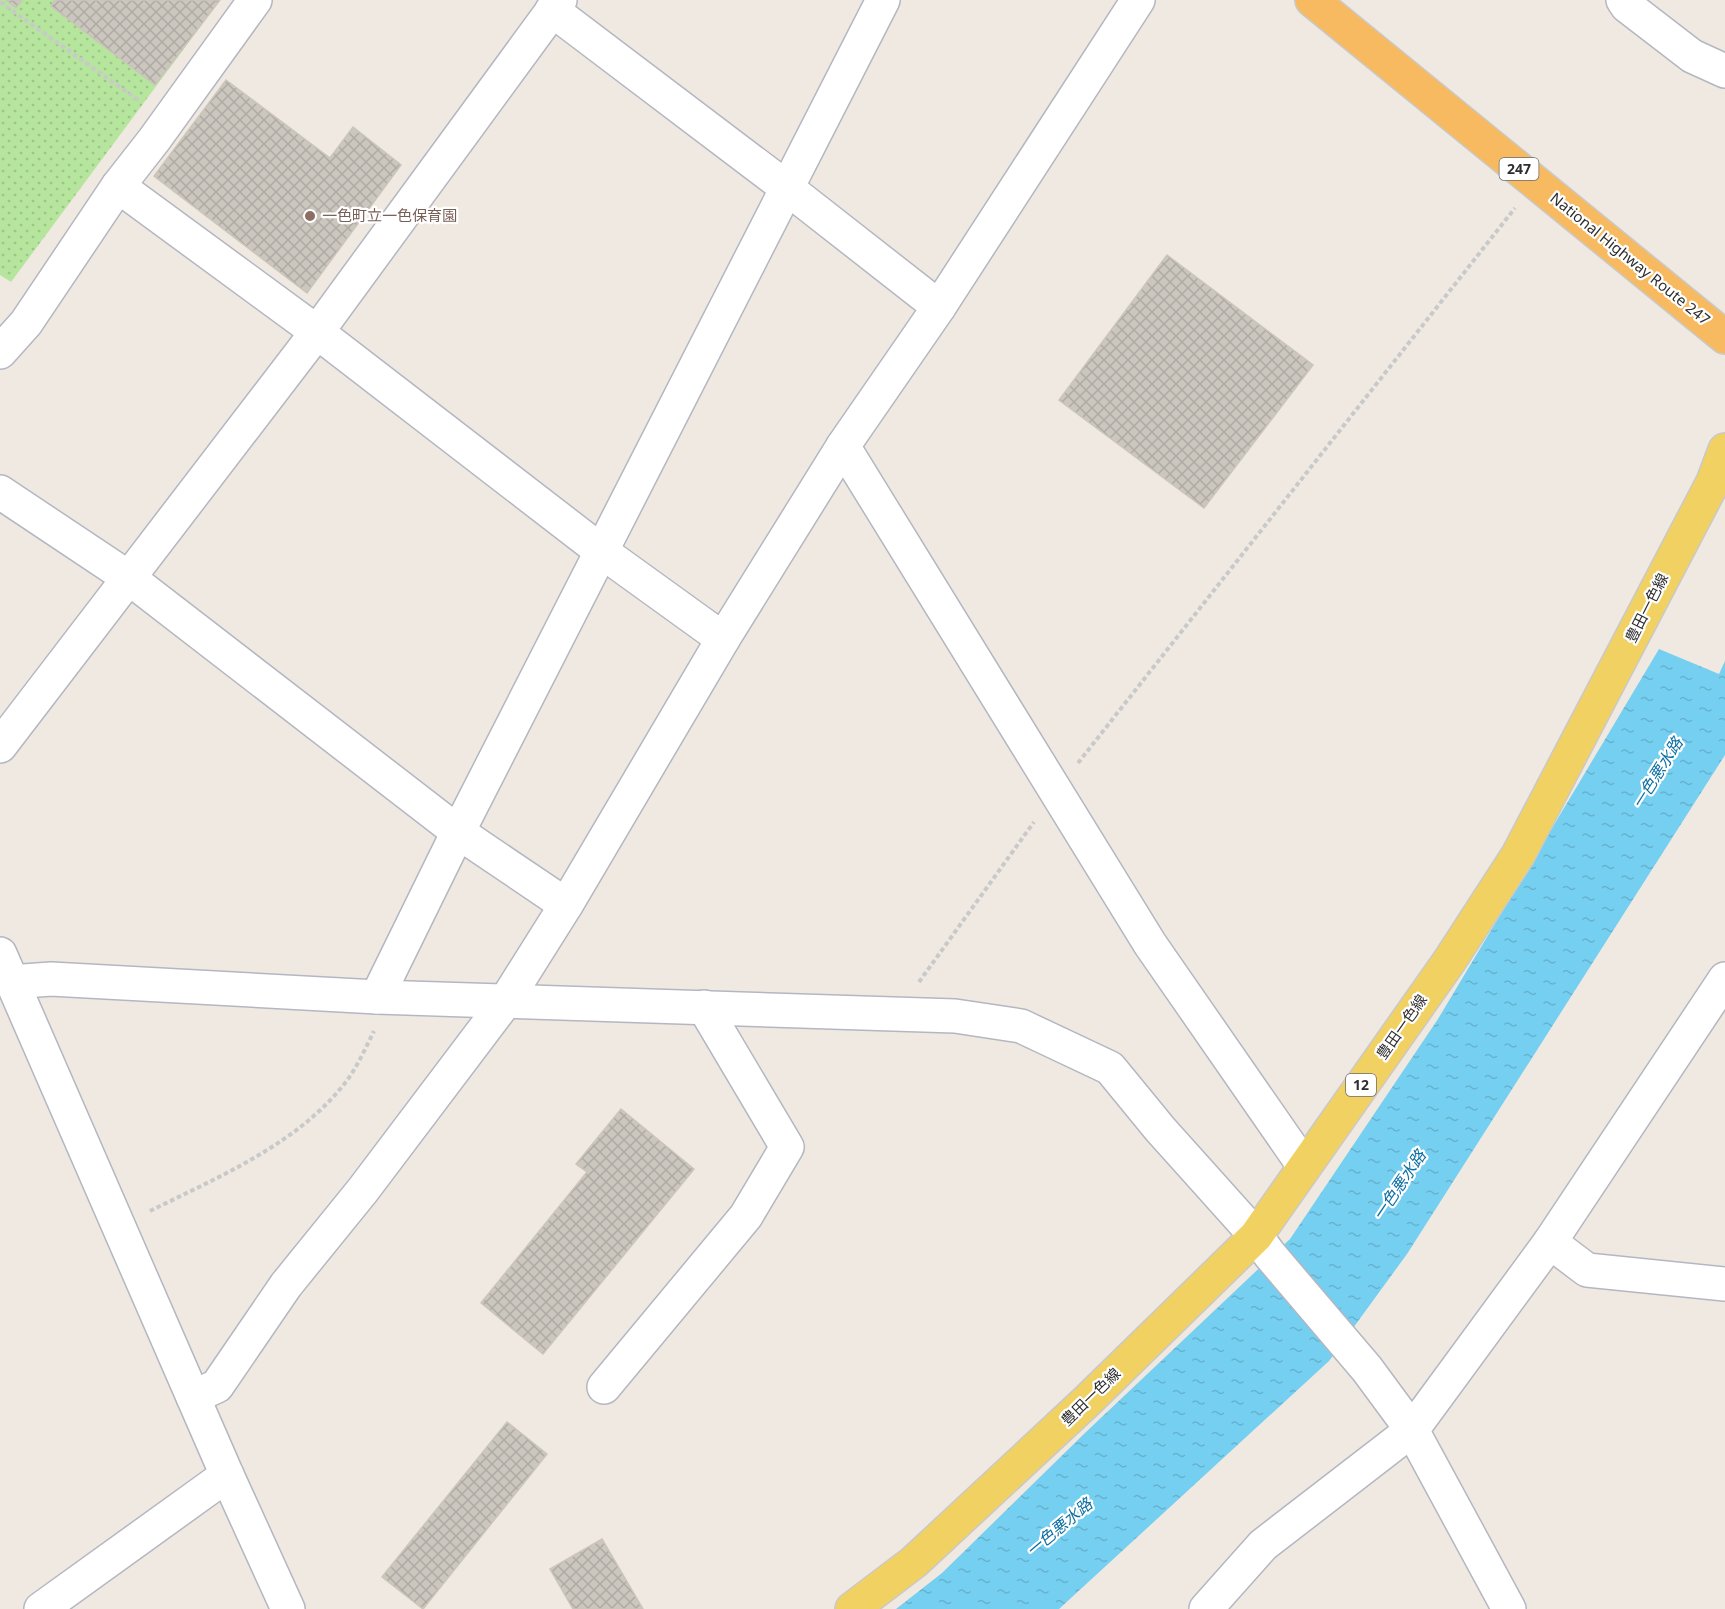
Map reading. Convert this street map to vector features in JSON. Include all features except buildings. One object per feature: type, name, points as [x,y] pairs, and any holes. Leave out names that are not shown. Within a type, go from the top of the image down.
[{"type":"highway","name":"National Highway Route 247","points":[[1312,0],[1725,337]]},
{"type":"main road","name":"豊田一色線","points":[[852,1609],[922,1554],[1088,1401],[1263,1246],[1304,1166],[1450,960],[1518,855],[1713,482],[1725,450]]},
{"type":"street","points":[[0,352],[26,323],[117,186],[154,140],[255,0]]},
{"type":"street","points":[[377,997],[458,832],[883,0]]},
{"type":"street","points":[[193,1397],[217,1386],[286,1285],[370,1181],[505,1002],[566,905],[723,639],[843,446],[939,307],[1138,0]]},
{"type":"street","points":[[1623,0],[1627,6],[1692,56],[1725,71]]},
{"type":"street","points":[[0,746],[317,332],[556,5],[939,307]]},
{"type":"street","points":[[117,186],[317,332],[601,551],[723,639]]},
{"type":"street","points":[[843,446],[1150,944],[1304,1166]]},
{"type":"street","points":[[0,492],[129,578],[458,832],[566,905]]},
{"type":"street","points":[[5,968],[51,978],[377,997],[955,1016],[1021,1026],[1110,1068],[1160,1130],[1263,1246],[1366,1369],[1412,1430],[1509,1609]]},
{"type":"street","points":[[5,968],[226,1475],[288,1609]]},
{"type":"street","points":[[1206,1609],[1263,1545],[1412,1430],[1550,1242],[1725,979]]},
{"type":"street","points":[[604,1387],[746,1216],[787,1147],[704,1007]]},
{"type":"street","points":[[1550,1242],[1587,1269],[1725,1284]]},
{"type":"street","points":[[41,1609],[226,1475]]},
{"type":"path","points":[[0,2],[143,103]]},
{"type":"path","points":[[896,1014],[1056,791],[1520,201]]},
{"type":"path","points":[[144,1214],[237,1168],[308,1122],[348,1079],[374,1030]]},
{"type":"green space","points":[[0,0],[220,0],[11,282],[0,275]]},
{"type":"water","name":"一色悪水路","points":[[1659,649],[1719,674],[1725,661],[1725,755],[1407,1254],[1329,1361],[1059,1609],[896,1609],[942,1573],[1086,1432],[1290,1239],[1438,1019]]},
{"type":"place","name":"一色町立一色保育園","points":[[310,216]]}]
